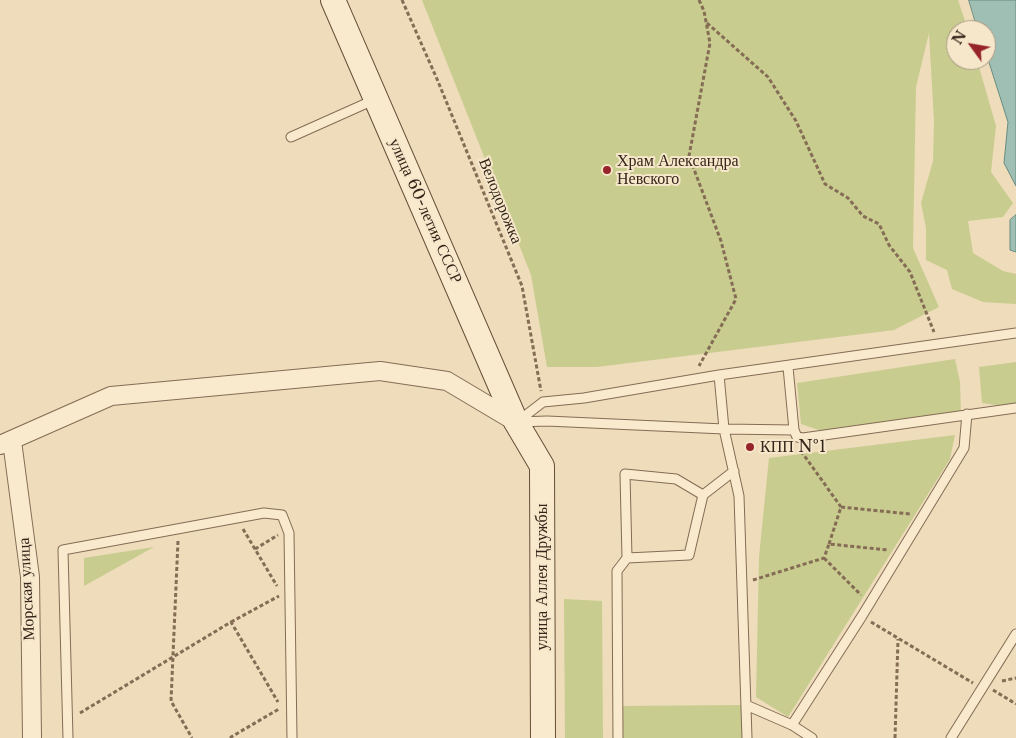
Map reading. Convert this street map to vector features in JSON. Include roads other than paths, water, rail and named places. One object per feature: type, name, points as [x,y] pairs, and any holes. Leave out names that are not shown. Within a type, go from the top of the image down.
[{"type":"main road","name":"улица 60-летия СССР","points":[[333,0],[516,422]]},
{"type":"main road","name":"улица Аллея Дружбы","points":[[516,422],[542,466],[543,738]]},
{"type":"street","points":[[6,443],[110,396],[380,371],[447,381],[516,422]]},
{"type":"street","name":"Морская улица","points":[[6,443],[30,577],[32,738]]},
{"type":"lane","points":[[291,137],[376,99]]},
{"type":"lane","points":[[516,422],[543,402],[584,398],[719,375],[1016,333]]},
{"type":"lane","points":[[788,366],[794,430],[797,436],[803,438],[1016,408]]},
{"type":"lane","points":[[719,375],[724,429],[739,496],[747,738]]},
{"type":"lane","points":[[792,725],[862,616],[964,448],[967,414]]},
{"type":"lane","points":[[516,422],[547,421],[724,429],[794,430]]},
{"type":"lane","points":[[627,558],[689,555],[703,495],[734,471]]},
{"type":"lane","points":[[618,738],[617,570],[627,558],[625,474],[676,479],[703,495]]},
{"type":"lane","points":[[68,738],[63,550],[264,513],[282,515],[289,533],[292,738]]},
{"type":"lane","points":[[951,738],[1016,634]]},
{"type":"lane","points":[[746,705],[792,725],[812,738]]},
{"type":"water","points":[[969,0],[1016,0],[1016,186],[1004,163],[1008,122],[991,70],[996,70],[996,20],[975,20]]},
{"type":"water","points":[[1016,215],[1016,252],[1010,250],[1010,220]]},
{"type":"place","name":"Храм Александра Невского","points":[[607,170]]},
{"type":"place","name":"КПП №1","points":[[750,447]]}]
